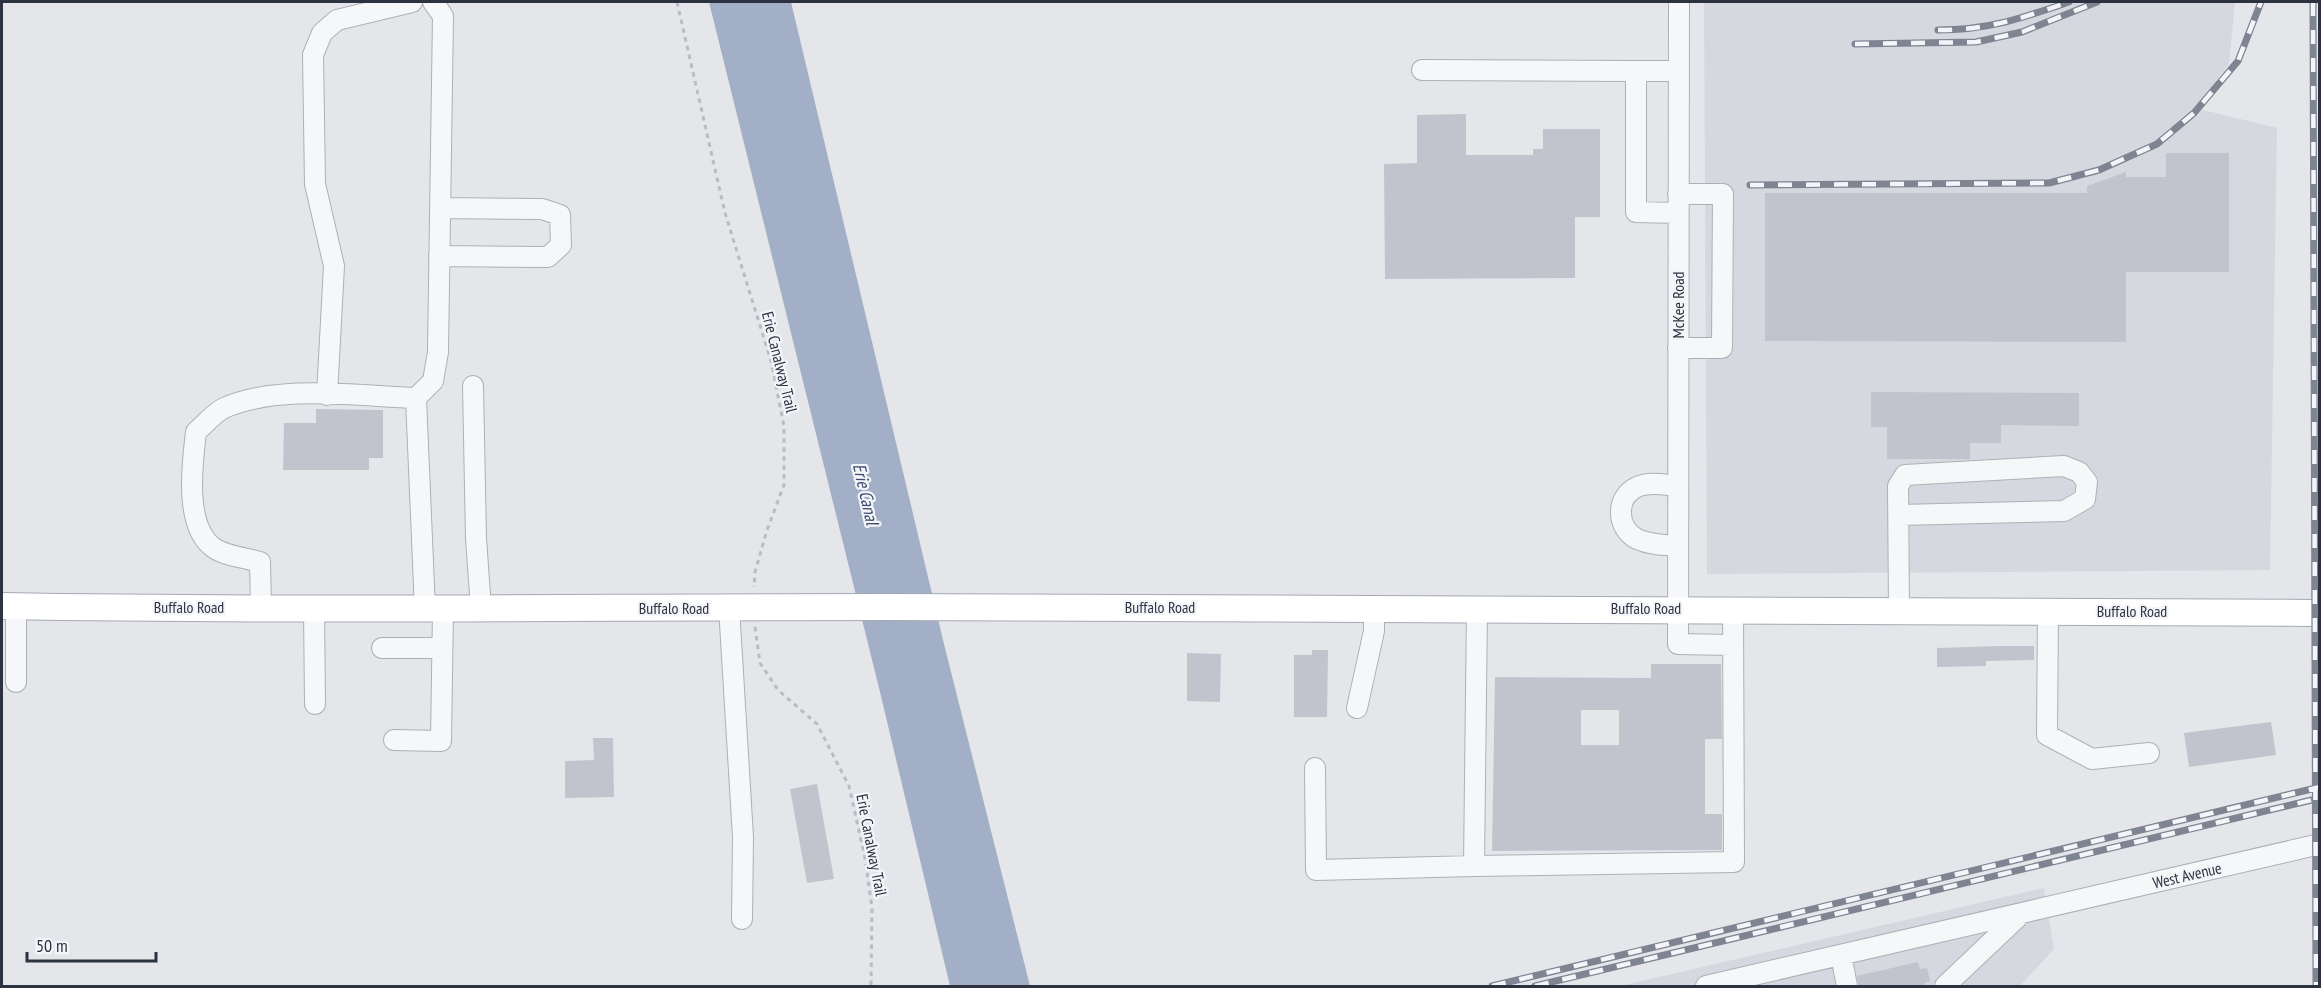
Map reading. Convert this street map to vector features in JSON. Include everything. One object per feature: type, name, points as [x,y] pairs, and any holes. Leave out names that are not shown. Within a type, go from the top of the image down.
[{"type":"main road","name":"Buffalo Road","points":[[9,606],[314,607],[434,610],[741,607],[1733,608],[2319,613]]},
{"type":"street","points":[[327,395],[334,266],[315,184],[313,55],[322,33],[337,20],[412,2]]},
{"type":"street","points":[[394,740],[441,741],[442,648],[434,610],[417,398],[433,381],[438,352],[442,16],[433,2]]},
{"type":"street","name":"McKee Road","points":[[1679,2],[1678,644],[1733,645]]},
{"type":"street","points":[[1422,70],[1679,71]]},
{"type":"street","points":[[1636,71],[1636,212],[1723,194],[1722,348],[1678,348]]},
{"type":"street","points":[[439,256],[548,257],[561,245],[560,215],[543,209],[440,208]]},
{"type":"street","points":[[472,386],[476,538],[481,609]]},
{"type":"street","points":[[261,607],[260,562],[215,549],[197,528],[191,474],[196,432],[222,409],[259,396],[327,395],[417,398]]},
{"type":"street","points":[[1899,515],[2064,511],[2085,499],[2087,482],[2079,472],[2064,466],[1905,475],[1898,486],[1899,609]]},
{"type":"street","points":[[1678,486],[1656,484],[1639,486],[1629,491],[1621,505],[1621,516],[1625,529],[1636,538],[1653,544],[1678,546]]},
{"type":"street","points":[[9,606],[16,682]]},
{"type":"street","points":[[314,607],[315,704]]},
{"type":"street","points":[[741,607],[742,919]]},
{"type":"street","points":[[1357,708],[1374,631],[1374,608]]},
{"type":"street","points":[[1474,866],[1477,608]]},
{"type":"street","points":[[1315,768],[1316,870],[1734,862],[1733,608]]},
{"type":"street","points":[[2048,611],[2047,735],[2092,759],[2149,753]]},
{"type":"street","points":[[382,648],[442,648]]},
{"type":"street","name":"West Avenue","points":[[1706,987],[2319,844]]},
{"type":"street","points":[[1945,987],[2022,913]]},
{"type":"street","points":[[1841,955],[1848,987]]},
{"type":"path","name":"Erie Canalway Trail","points":[[677,2],[724,213],[771,361],[784,426],[784,485],[741,607],[760,663],[778,690],[817,724],[849,786],[865,858],[872,908],[870,987]]},
{"type":"shaded area","points":[[1704,2],[2235,2],[2229,64],[2195,108],[2277,128],[2270,570],[1707,574]]},
{"type":"shaded area","points":[[2044,888],[2054,949],[2020,986],[1620,986]]},
{"type":"water","name":"Erie Canal","points":[[709,2],[791,2],[944,644],[1030,986],[950,986],[880,692]]},
{"type":"building","points":[[1466,114],[1466,155],[1533,155],[1533,149],[1543,149],[1543,129],[1600,129],[1600,217],[1575,217],[1575,278],[1385,279],[1384,164],[1417,163],[1417,115]]},
{"type":"building","points":[[2166,153],[2229,153],[2229,272],[2126,272],[2126,342],[1765,341],[1765,193],[2087,193],[2087,186],[2126,172],[2126,177],[2166,177]]},
{"type":"building","points":[[1871,392],[2079,393],[2079,426],[2001,425],[2001,443],[1970,443],[1970,459],[1887,459],[1887,427],[1871,427]]},
{"type":"building","points":[[316,409],[383,410],[383,458],[369,458],[369,470],[283,470],[284,423],[316,423]]},
{"type":"building","points":[[2034,646],[2034,660],[1986,661],[1986,666],[1937,667],[1937,648]]},
{"type":"building","points":[[1312,650],[1328,650],[1327,717],[1294,717],[1294,655],[1312,655]]},
{"type":"building","points":[[1187,653],[1221,654],[1220,702],[1187,701]]},
{"type":"building","points":[[1651,664],[1721,664],[1722,739],[1705,739],[1705,814],[1722,814],[1722,850],[1492,851],[1495,677],[1651,678]],"holes":[[[1581,710],[1619,710],[1619,745],[1581,745]]]},
{"type":"building","points":[[2271,722],[2276,755],[2189,767],[2184,733]]},
{"type":"building","points":[[593,738],[613,738],[614,797],[565,798],[565,761],[594,760]]},
{"type":"building","points":[[817,784],[834,879],[807,883],[790,789]]},
{"type":"building","points":[[1918,962],[1920,969],[1927,968],[1930,981],[1925,983],[1925,987],[1859,987],[1857,976]]},
{"type":"railway","points":[[1938,30],[1989,25],[2020,18],[2069,2]]},
{"type":"railway","points":[[1855,44],[1976,42],[2022,32],[2097,2]]},
{"type":"railway","points":[[1750,185],[2049,183],[2099,170],[2157,144],[2194,113],[2238,61],[2261,2]]},
{"type":"railway","points":[[2313,2],[2316,986]]},
{"type":"railway","points":[[1492,986],[2320,787]]},
{"type":"railway","points":[[1535,986],[2320,798]]}]
